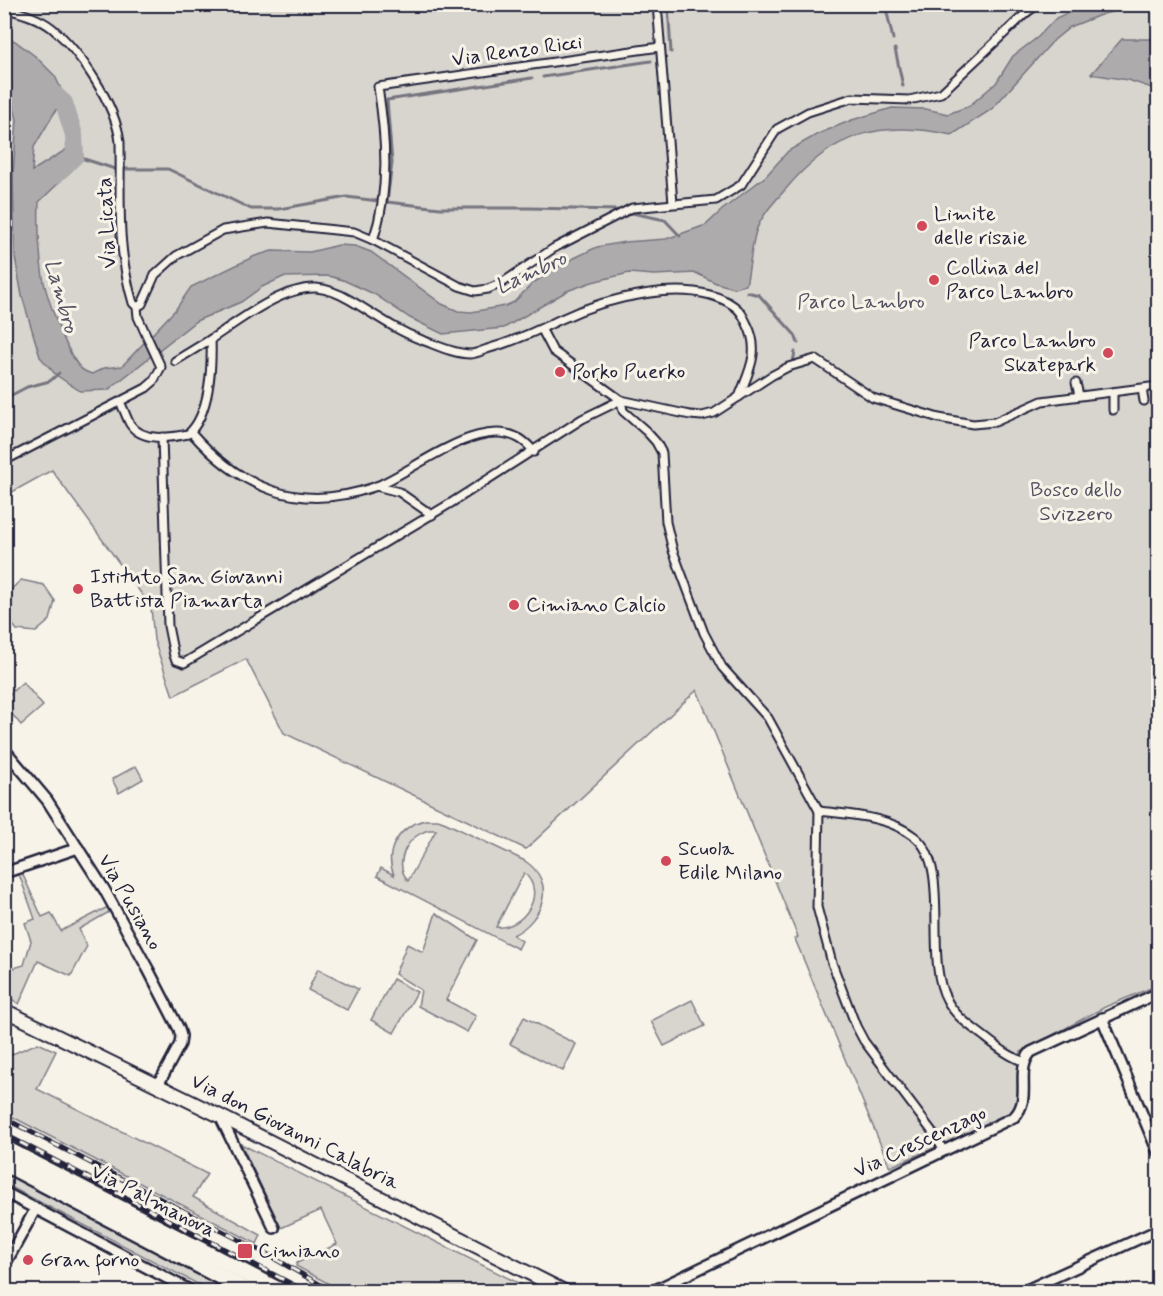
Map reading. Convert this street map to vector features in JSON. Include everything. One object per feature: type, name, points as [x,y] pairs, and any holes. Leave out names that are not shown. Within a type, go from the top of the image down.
[{"type":"highway","name":"Via Palmanova","points":[[4,1148],[282,1292]]},
{"type":"highway","name":"Via Palmanova","points":[[4,1163],[249,1292]]},
{"type":"street","points":[[657,4],[673,203]]},
{"type":"street","points":[[137,307],[142,304],[155,274],[167,263],[223,230],[268,223],[354,232],[429,271],[475,291],[488,289],[502,283],[554,248],[632,208],[716,200],[741,185],[777,129],[808,112],[852,98],[909,100],[941,93],[1038,4]]},
{"type":"street","name":"Via Licata","points":[[4,8],[27,14],[52,28],[91,73],[109,104],[119,132],[120,142],[121,247],[131,297],[161,367],[153,382],[120,402],[4,461]]},
{"type":"street","name":"Via Renzo Ricci","points":[[373,240],[382,215],[385,145],[378,87],[660,47]]},
{"type":"street","points":[[175,361],[274,300],[293,291],[316,288],[333,291],[405,334],[456,352],[471,354],[542,330],[559,320],[612,300],[653,292],[683,292],[707,295],[726,301],[741,311],[753,336],[754,356],[739,397]]},
{"type":"street","points":[[542,330],[553,351],[621,400],[651,408],[702,416],[722,409],[788,367],[815,359],[873,398],[939,418],[973,424],[995,422],[1042,401],[1158,386]]},
{"type":"street","points":[[120,402],[130,423],[137,431],[147,436],[184,435],[191,432],[198,420],[207,393],[212,357],[211,339]]},
{"type":"street","points":[[1076,383],[1079,395]]},
{"type":"street","points":[[1142,389],[1144,401]]},
{"type":"street","points":[[1113,392],[1113,410]]},
{"type":"street","points":[[162,437],[168,626],[171,649],[176,660],[184,663],[534,452],[582,419],[621,400]]},
{"type":"street","points":[[621,400],[622,411],[646,430],[662,453],[668,532],[704,633],[722,667],[768,718],[819,811],[817,907],[832,963],[856,1026],[864,1041],[931,1130],[944,1151]]},
{"type":"street","points":[[191,432],[216,459],[230,470],[260,486],[275,491],[314,497],[345,494],[376,486],[450,446],[481,436],[511,434],[522,438],[534,452]]},
{"type":"street","points":[[376,486],[399,492],[432,514]]},
{"type":"street","name":"Via Pusiano","points":[[4,748],[47,800],[78,848],[119,915],[180,1031],[180,1044],[158,1085]]},
{"type":"street","points":[[819,811],[876,818],[917,838],[926,851],[935,890],[938,978],[946,1000],[961,1019],[997,1046],[1025,1062],[1028,1054],[1035,1048],[1158,993]]},
{"type":"street","points":[[4,873],[78,848]]},
{"type":"street","name":"Via don Giovanni Calabria","points":[[4,1011],[158,1085],[566,1292]]},
{"type":"street","points":[[1102,1018],[1158,1152]]},
{"type":"street","name":"Via Crescenzago","points":[[651,1292],[1016,1115],[1024,1099],[1025,1062]]},
{"type":"street","points":[[220,1116],[274,1228]]},
{"type":"street","points":[[4,1191],[193,1292]]},
{"type":"street","points":[[4,1266],[36,1208]]},
{"type":"street","points":[[1022,1292],[1158,1230]]},
{"type":"green space","name":"Parco Lambro","points":[[5,5],[1158,5],[1158,985],[1105,1007],[1021,1052],[1023,1087],[1010,1115],[890,1167],[795,939],[798,937],[697,690],[526,849],[284,733],[246,659],[173,696],[154,640],[151,607],[52,470],[5,496]]},
{"type":"green space","points":[[21,580],[44,585],[55,601],[50,620],[36,632],[17,630],[5,615],[5,592],[7,593]]},
{"type":"green space","points":[[23,682],[43,706],[21,725],[5,706],[5,698]]},
{"type":"green space","points":[[136,766],[143,779],[119,793],[112,779]]},
{"type":"green space","points":[[438,820],[446,823],[525,861],[535,870],[541,880],[542,901],[532,921],[513,935],[522,941],[518,949],[377,876],[381,868],[394,875],[391,866],[392,848],[401,833],[416,823]],"holes":[[[429,830],[436,830],[408,881],[404,874],[402,858],[414,838]],[[524,873],[531,881],[534,890],[529,909],[515,923],[496,927]]]},
{"type":"green space","points":[[22,873],[42,917],[51,913],[61,931],[108,907],[111,911],[79,929],[87,946],[71,976],[38,961],[19,1004],[5,994],[4,971],[24,965],[31,941],[25,923],[35,919],[19,874]]},
{"type":"green space","points":[[436,913],[477,940],[446,1000],[476,1016],[467,1032],[418,1006],[421,990],[395,974],[407,944],[423,952]]},
{"type":"green space","points":[[318,969],[358,989],[347,1010],[308,990]]},
{"type":"green space","points":[[393,979],[417,992],[394,1033],[371,1020]]},
{"type":"green space","points":[[692,1000],[705,1026],[664,1046],[651,1021]]},
{"type":"green space","points":[[524,1017],[576,1044],[563,1071],[510,1044]]},
{"type":"green space","points":[[38,1043],[56,1051],[37,1089],[207,1174],[193,1197],[261,1235],[257,1244],[5,1113],[5,1057]]},
{"type":"green space","points":[[241,1144],[536,1291],[342,1291],[296,1266],[297,1263],[337,1244],[321,1210],[281,1228]]},
{"type":"green space","points":[[4,1174],[229,1291],[211,1291],[5,1184]]},
{"type":"shaded area","points":[[1084,5],[1141,5],[1103,14],[1070,27],[1053,41],[992,109],[952,135],[926,130],[880,130],[840,143],[821,155],[803,171],[761,220],[754,237],[746,285],[734,288],[716,283],[696,273],[654,275],[629,273],[567,291],[504,328],[443,334],[410,318],[374,294],[343,280],[329,276],[283,277],[262,287],[241,302],[196,321],[108,390],[80,391],[56,375],[40,357],[22,296],[15,257],[13,175],[17,119],[10,94],[12,83],[5,70],[4,37],[15,41],[35,56],[55,76],[61,89],[59,105],[34,147],[32,171],[67,149],[73,169],[39,202],[43,277],[59,327],[71,354],[83,370],[92,374],[104,368],[122,366],[176,309],[191,287],[255,256],[272,251],[310,252],[339,245],[355,246],[371,252],[442,304],[458,311],[471,312],[505,306],[514,302],[533,283],[564,263],[597,247],[666,239],[706,225],[766,176],[788,151],[818,134],[852,120],[892,108],[926,109],[948,114],[969,106],[996,83],[1013,56],[1038,37],[1056,18]]},
{"type":"shaded area","points":[[1122,39],[1158,39],[1158,105],[1155,89],[1128,80],[1091,74]]},
{"type":"waterway","points":[[668,4],[671,52]]},
{"type":"waterway","points":[[885,4],[893,39]]},
{"type":"waterway","points":[[895,49],[903,86]]},
{"type":"waterway","points":[[543,77],[651,61]]},
{"type":"waterway","points":[[532,78],[387,100],[392,163],[387,202],[440,208],[617,210]]},
{"type":"waterway","name":"Lambro","points":[[42,83],[64,103],[74,135],[75,156],[54,176]]},
{"type":"waterway","points":[[75,156],[115,169]]},
{"type":"waterway","points":[[123,169],[168,169],[251,209],[279,209],[347,197],[378,201]]},
{"type":"waterway","points":[[632,213],[665,220],[680,236]]},
{"type":"waterway","points":[[747,292],[759,295],[795,335],[798,343]]},
{"type":"waterway","points":[[793,362],[795,352]]},
{"type":"waterway","points":[[4,399],[27,387],[50,381],[59,373]]},
{"type":"railway","points":[[4,1118],[263,1252],[333,1292]]},
{"type":"railway","points":[[4,1134],[307,1292]]},
{"type":"place","name":"Limite delle risaie","points":[[922,226]]},
{"type":"place","name":"Collina del Parco Lambro","points":[[934,280]]},
{"type":"place","name":"Parco Lambro Skatepark","points":[[1108,353]]},
{"type":"place","name":"Porko Puerko","points":[[560,372]]},
{"type":"place","name":"Istituto San Giovanni Battista Piamarta","points":[[78,589]]},
{"type":"place","name":"Cimiano Calcio","points":[[514,605]]},
{"type":"place","name":"Scuola Edile Milano","points":[[666,861]]},
{"type":"place","name":"Cimiano","points":[[245,1251]]},
{"type":"place","name":"Gran forno","points":[[28,1260]]},
{"type":"park label","name":"Bosco dello Svizzero","points":[[1076,502]]}]
